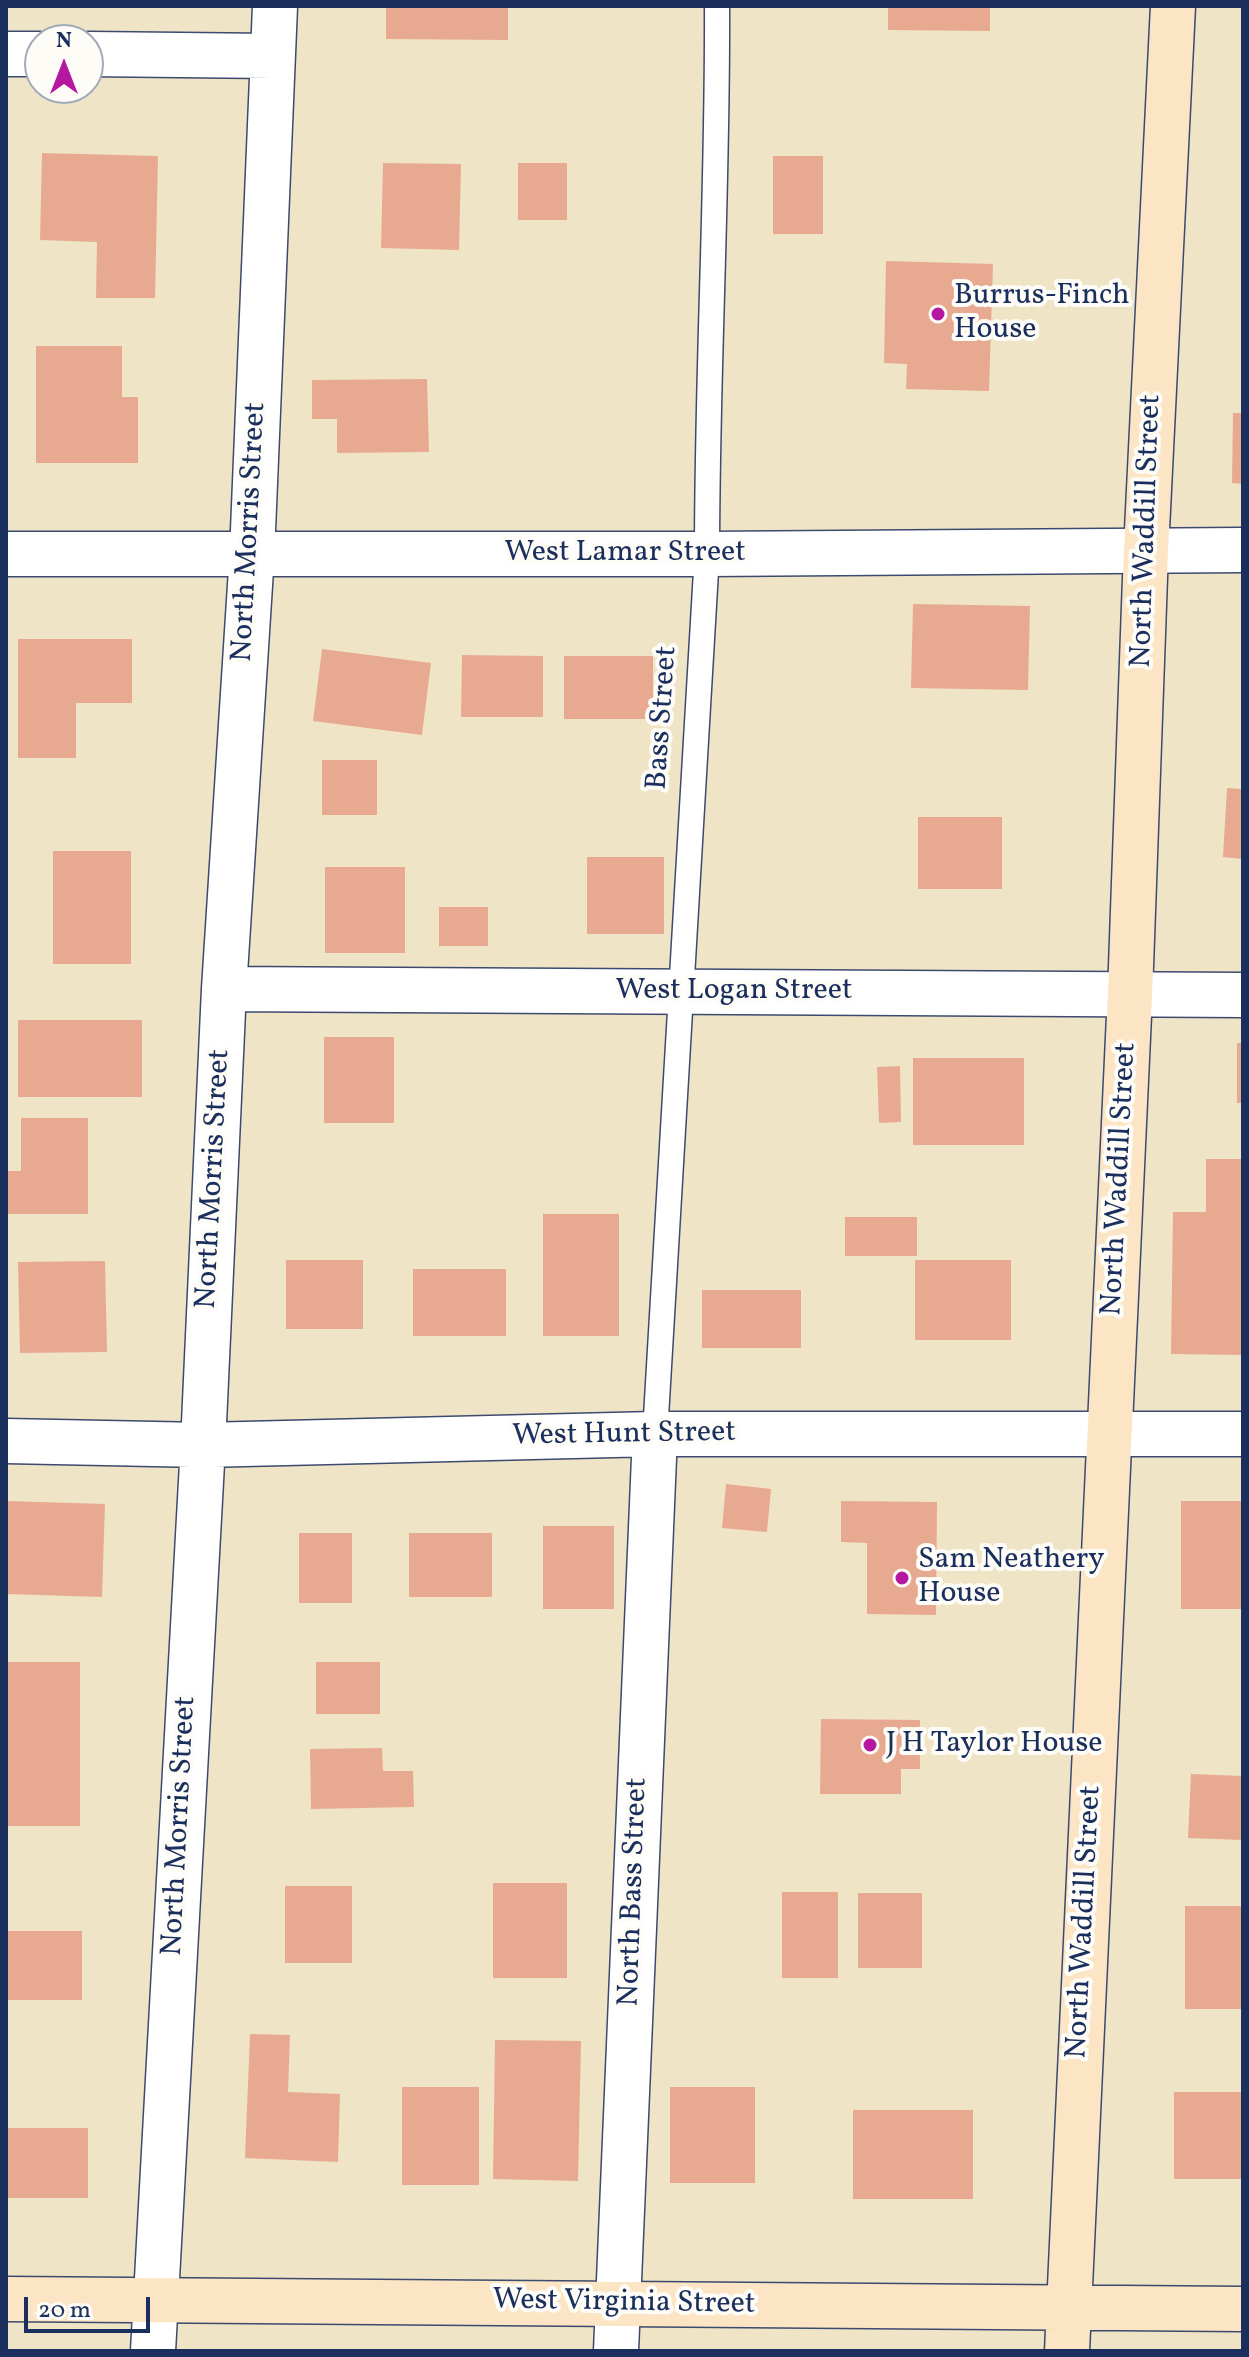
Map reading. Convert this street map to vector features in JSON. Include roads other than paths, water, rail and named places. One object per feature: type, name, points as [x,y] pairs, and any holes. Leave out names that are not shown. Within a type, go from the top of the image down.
[{"type":"street","name":"North Morris Street","points":[[153,2351],[203,1445],[224,989],[252,554],[275,6]]},
{"type":"street","name":"North Waddill Street","points":[[1068,2330],[1130,994],[1146,550],[1173,6]]},
{"type":"street","points":[[104,54],[272,56]]},
{"type":"street","name":"West Lamar Street","points":[[6,554],[1243,550]]},
{"type":"street","name":"West Logan Street","points":[[224,989],[1243,995]]},
{"type":"street","name":"West Hunt Street","points":[[6,1441],[203,1445],[655,1434],[1243,1434]]},
{"type":"street","name":"North Bass Street","points":[[616,2351],[655,1434]]},
{"type":"street","name":"West Virginia Street","points":[[6,2299],[618,2304],[1068,2330],[1243,2309]]},
{"type":"lane","name":"Bass Street","points":[[655,1434],[707,554],[707,416],[718,124],[717,6]]},
{"type":"place","name":"Burrus-Finch House","points":[[938,314]]},
{"type":"place","name":"Sam Neathery House","points":[[902,1578]]},
{"type":"place","name":"J H Taylor House","points":[[870,1745]]}]
